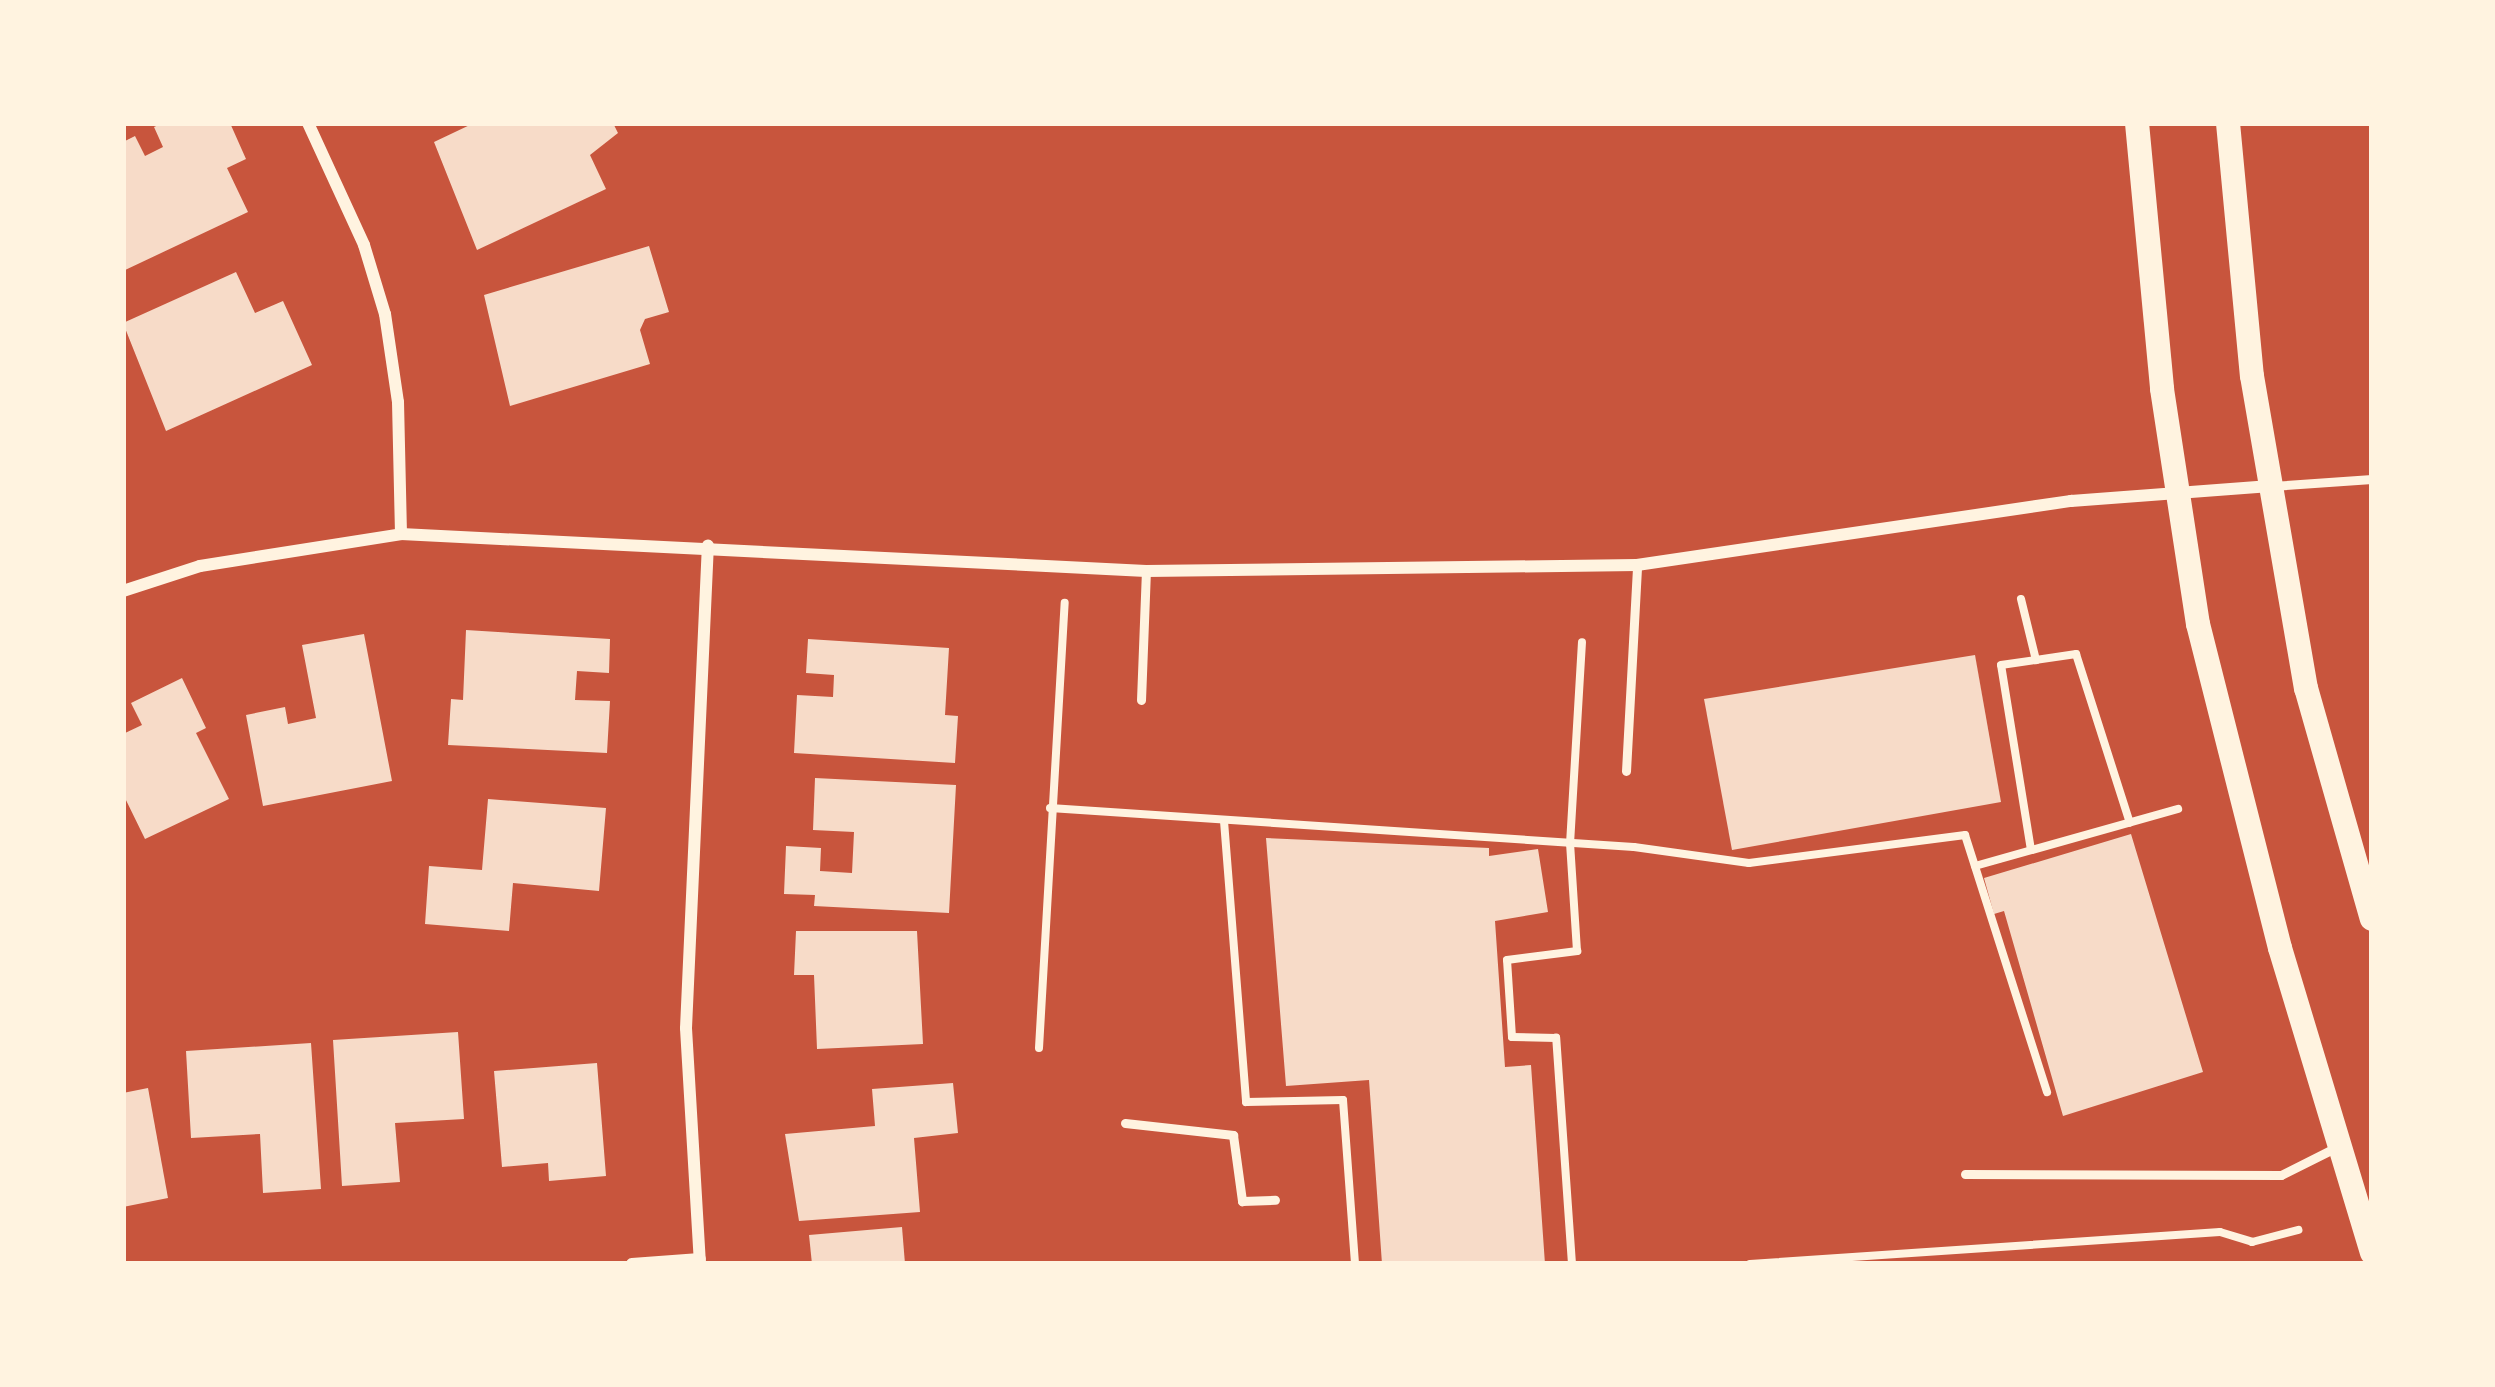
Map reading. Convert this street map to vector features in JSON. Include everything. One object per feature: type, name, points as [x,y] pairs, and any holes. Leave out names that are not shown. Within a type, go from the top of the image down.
[{"type":"main road","points":[[2137,123],[2178,492],[2198,624],[2238,788],[2372,1252]]},
{"type":"main road","points":[[2228,123],[2272,486],[2306,688],[2372,919]]},
{"type":"street","points":[[308,123],[364,245],[385,314],[398,402],[400,535]]},
{"type":"street","points":[[123,591],[247,556],[400,535],[1146,571],[1637,565],[2178,492],[2272,486]]},
{"type":"street","points":[[632,1264],[700,1262],[686,1028],[709,547]]},
{"type":"lane","points":[[2272,486],[2372,479]]},
{"type":"lane","points":[[1626,771],[1637,565]]},
{"type":"lane","points":[[1141,700],[1146,571]]},
{"type":"lane","points":[[1125,1123],[1233,1135],[1242,1201],[1275,1200]]},
{"type":"lane","points":[[1965,1174],[2281,1175],[2339,1146]]},
{"type":"path","points":[[2021,599],[2036,660]]},
{"type":"path","points":[[1039,1048],[1065,603]]},
{"type":"path","points":[[1572,1264],[1556,1038],[1512,1037],[1507,960],[1577,951],[1570,844],[1582,642]]},
{"type":"path","points":[[2031,850],[2001,665],[2076,654],[2129,823]]},
{"type":"path","points":[[1050,808],[1570,844],[1749,862],[1965,835],[2047,1092]]},
{"type":"path","points":[[1975,866],[2178,809]]},
{"type":"path","points":[[1224,821],[1246,1102],[1342,1100],[1355,1264]]},
{"type":"path","points":[[1750,1264],[2220,1232],[2252,1242],[2298,1230]]},
{"type":"building","points":[[230,123],[246,159],[227,168],[248,212],[123,271],[123,142],[135,136],[145,156],[163,147],[154,127]]},
{"type":"building","points":[[474,123],[613,123],[618,133],[590,155],[606,189],[477,250],[434,142]]},
{"type":"building","points":[[649,246],[669,312],[645,319],[640,330],[650,364],[510,406],[484,295]]},
{"type":"building","points":[[236,272],[255,313],[283,301],[312,365],[166,431],[123,323]]},
{"type":"building","points":[[466,630],[610,639],[609,673],[577,671],[575,700],[610,701],[607,753],[448,745],[451,699],[463,700]]},
{"type":"building","points":[[364,634],[392,781],[263,806],[246,715],[285,707],[288,724],[316,718],[302,645]]},
{"type":"building","points":[[808,639],[949,648],[945,715],[958,716],[955,763],[794,753],[797,695],[833,697],[834,675],[806,673]]},
{"type":"building","points":[[1975,655],[2001,802],[1732,850],[1704,699]]},
{"type":"building","points":[[182,678],[206,728],[196,733],[229,799],[145,839],[123,794],[123,734],[142,725],[131,703]]},
{"type":"building","points":[[815,778],[956,785],[949,913],[814,906],[815,895],[784,894],[786,846],[821,848],[820,871],[852,873],[854,832],[813,830]]},
{"type":"building","points":[[488,799],[606,808],[599,891],[513,883],[509,931],[425,924],[429,866],[482,870]]},
{"type":"building","points":[[2131,834],[2203,1072],[2063,1116],[2004,911],[1994,914],[1984,878]]},
{"type":"building","points":[[1266,838],[1489,848],[1489,856],[1538,849],[1548,912],[1495,921],[1505,1067],[1531,1065],[1545,1264],[1382,1264],[1369,1080],[1286,1086]]},
{"type":"building","points":[[796,931],[917,931],[923,1044],[817,1049],[814,975],[794,975]]},
{"type":"building","points":[[458,1032],[464,1119],[395,1123],[400,1182],[342,1186],[333,1040]]},
{"type":"building","points":[[311,1043],[321,1189],[263,1193],[260,1134],[191,1138],[186,1051]]},
{"type":"building","points":[[597,1063],[606,1176],[549,1181],[548,1163],[502,1167],[494,1071]]},
{"type":"building","points":[[953,1083],[958,1133],[914,1138],[920,1212],[799,1221],[785,1134],[875,1126],[872,1089]]},
{"type":"building","points":[[148,1088],[168,1198],[123,1207],[123,1093]]},
{"type":"building","points":[[902,1227],[905,1264],[812,1264],[809,1235]]}]
